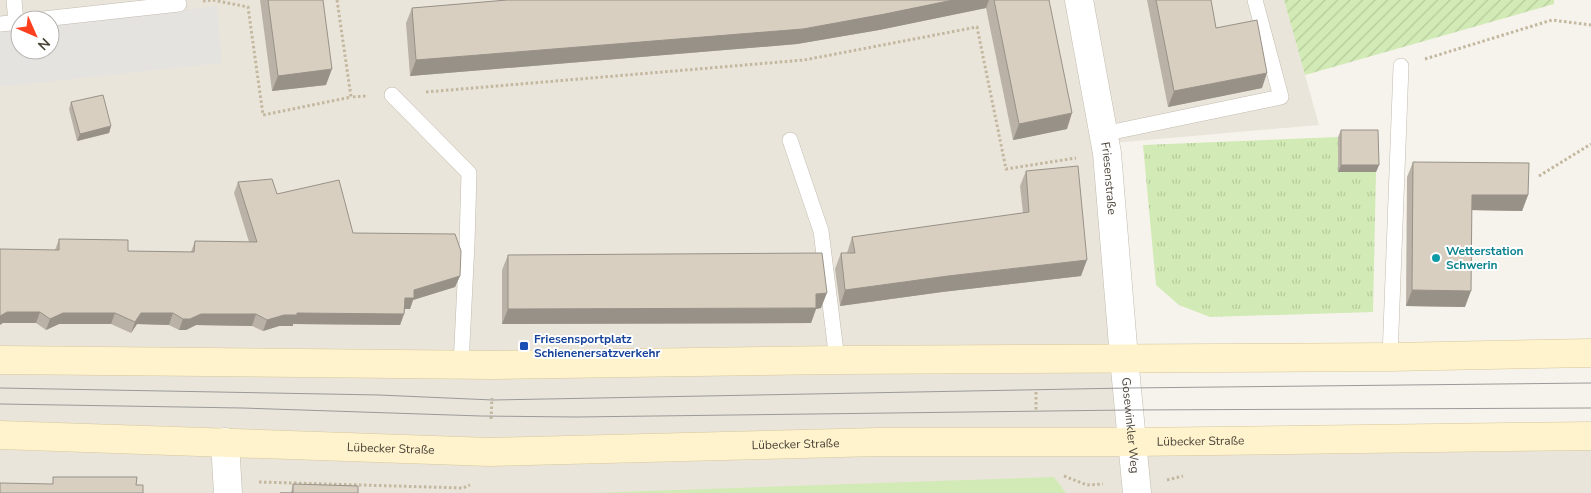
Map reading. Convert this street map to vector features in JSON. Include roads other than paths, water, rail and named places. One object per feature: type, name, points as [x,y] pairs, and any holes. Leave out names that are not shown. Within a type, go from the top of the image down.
[{"type":"street","name":"Friesenstraße","points":[[1079,0],[1107,153],[1124,358]]},
{"type":"street","points":[[0,360],[492,365],[837,360],[1390,357],[1591,353]]},
{"type":"street","name":"Gosewinkler Weg","points":[[1124,358],[1137,493]]},
{"type":"street","name":"Lübecker Straße","points":[[0,435],[490,452],[879,442],[1131,442],[1591,436]]},
{"type":"street","points":[[226,442],[228,493]]},
{"type":"lane","points":[[1103,134],[1281,97],[1255,0]]},
{"type":"lane","points":[[60,17],[179,4]]},
{"type":"lane","points":[[1390,357],[1401,66]]},
{"type":"lane","points":[[392,95],[469,173],[468,243],[461,365]]},
{"type":"lane","points":[[790,140],[821,231],[837,360]]},
{"type":"tram line","points":[[0,388],[379,395],[493,400],[1127,388],[1591,383]]},
{"type":"tram line","points":[[0,404],[576,417],[1128,410],[1591,408]]},
{"type":"place","name":"Wetterstation Schwerin","points":[[1436,258]]},
{"type":"place","name":"Friesensportplatz Schienenersatzverkehr","points":[[524,346]]}]
